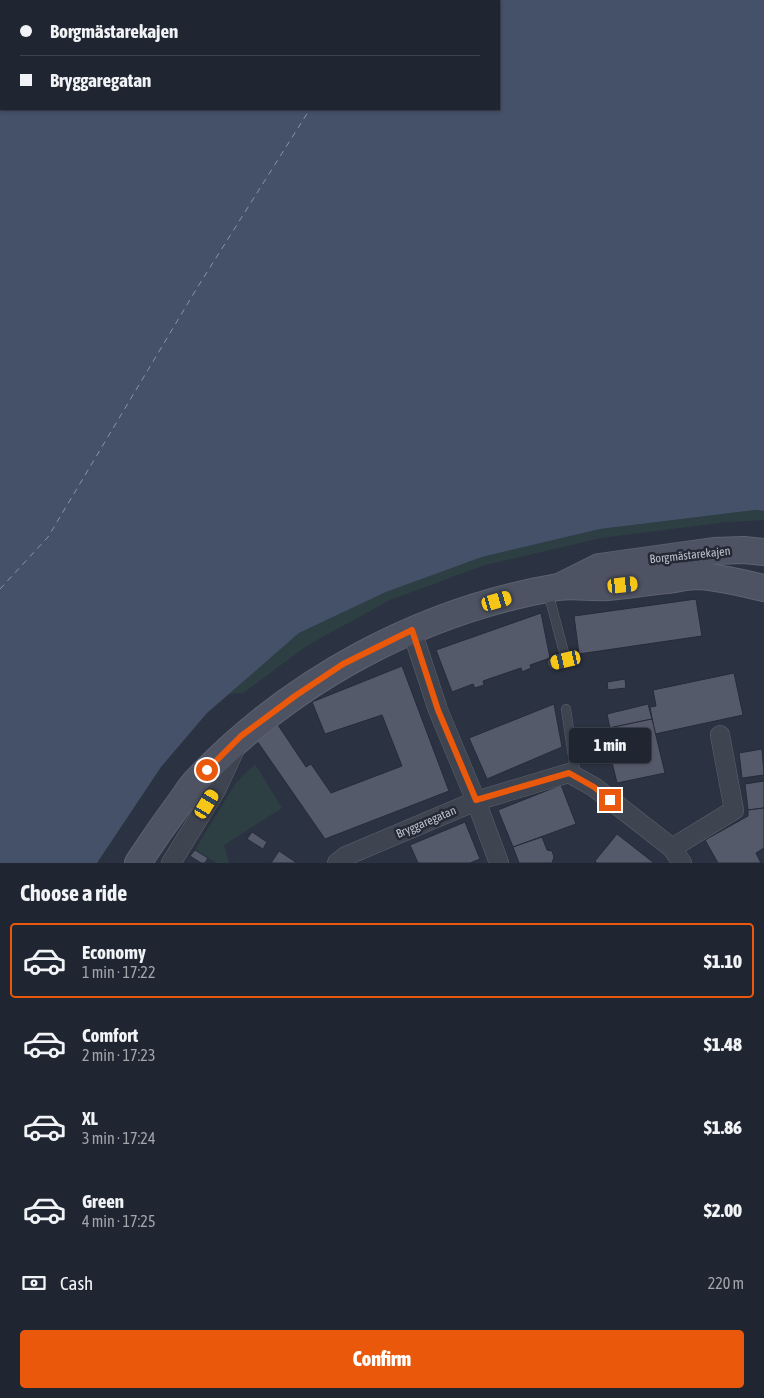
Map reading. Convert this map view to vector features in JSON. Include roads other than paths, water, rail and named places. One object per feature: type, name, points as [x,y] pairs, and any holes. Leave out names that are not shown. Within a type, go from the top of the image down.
[{"type":"main road","name":"Borgmästarekajen","points":[[554,588],[599,567],[714,551],[744,550],[764,552]]},
{"type":"main road","name":"Borgmästarekajen","points":[[138,863],[196,781],[241,736],[295,696],[343,664],[412,630],[478,606],[554,588],[604,587],[696,576],[764,588]]},
{"type":"street","points":[[412,630],[438,710],[476,800],[499,863]]},
{"type":"street","points":[[576,777],[594,787],[677,856],[734,810],[720,735]]},
{"type":"street","name":"Borgmästarekajen","points":[[171,863],[216,790],[241,736]]},
{"type":"street","name":"Bryggaregatan","points":[[337,863],[346,856],[476,800],[569,773],[576,777]]},
{"type":"lane","points":[[553,663],[566,660],[554,588]]},
{"type":"lane","points":[[566,709],[576,777]]},
{"type":"water","points":[[500,0],[764,0],[764,511],[755,510],[600,529],[482,557],[386,592],[299,633],[207,713],[161,767],[97,863],[0,863],[0,110],[500,110]]}]
